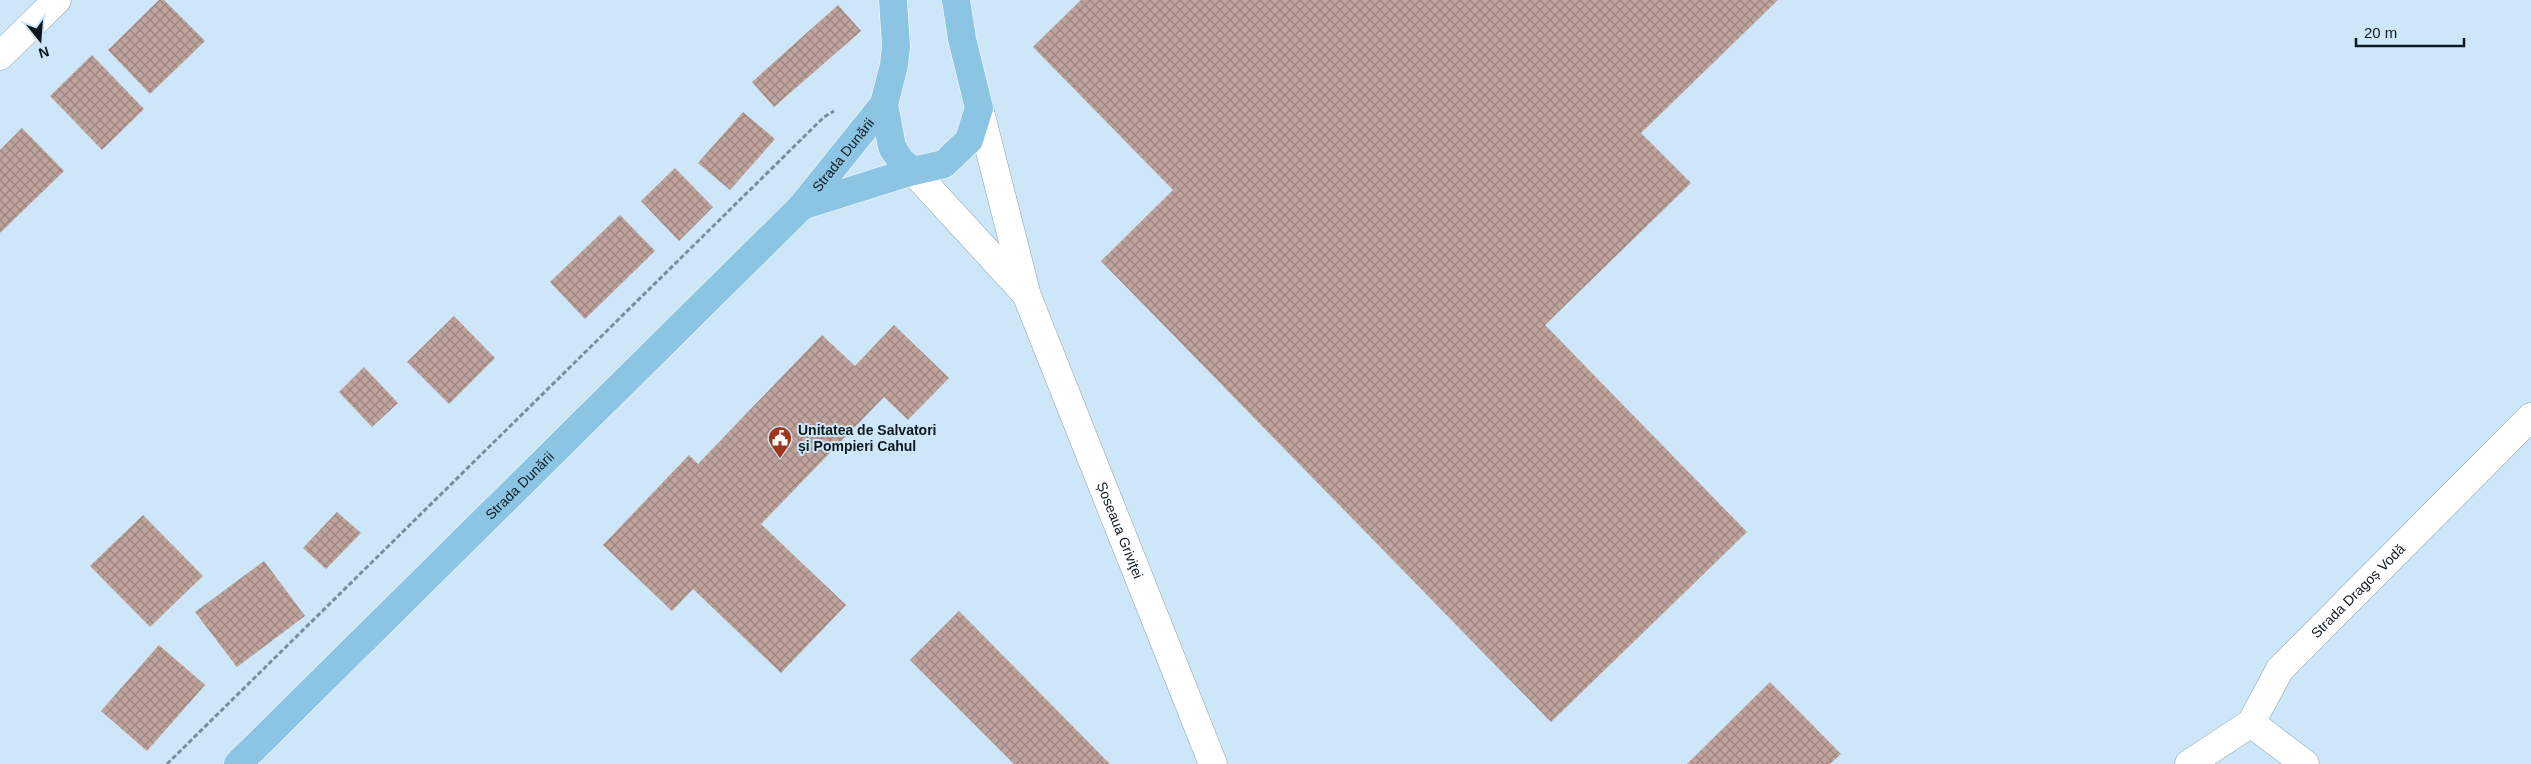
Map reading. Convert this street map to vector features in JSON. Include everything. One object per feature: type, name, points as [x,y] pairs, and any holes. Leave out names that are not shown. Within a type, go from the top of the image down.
[{"type":"main road","points":[[893,0],[896,46],[894,65],[884,104],[892,146],[901,161],[913,171]]},
{"type":"main road","points":[[956,0],[962,39],[979,108]]},
{"type":"main road","name":"Strada Dunării","points":[[238,764],[802,206],[884,104]]},
{"type":"main road","name":"Strada Dunării","points":[[802,206],[913,171],[944,164],[957,154],[969,140],[979,108]]},
{"type":"street","points":[[0,56],[57,0]]},
{"type":"street","name":"Șoseaua Griviţei","points":[[979,108],[1027,296],[1213,764]]},
{"type":"street","name":"Șoseaua Griviţei","points":[[913,171],[1027,296]]},
{"type":"street","name":"Strada Dragoș Vodă","points":[[2189,764],[2251,723],[2280,669],[2531,417]]},
{"type":"street","points":[[2251,723],[2305,764]]},
{"type":"path","points":[[167,764],[824,116],[840,108]]},
{"type":"building","points":[[159,0],[164,0],[205,41],[150,94],[108,50]]},
{"type":"building","points":[[1081,0],[1778,0],[1641,133],[1691,183],[1545,325],[1747,532],[1551,722],[1101,261],[1173,190],[1033,47]]},
{"type":"building","points":[[838,5],[861,31],[774,107],[752,82]]},
{"type":"building","points":[[92,55],[144,109],[102,150],[50,96]]},
{"type":"building","points":[[743,112],[775,139],[730,190],[698,163]]},
{"type":"building","points":[[22,128],[64,171],[0,233],[0,150]]},
{"type":"building","points":[[675,168],[713,207],[679,241],[641,201]]},
{"type":"building","points":[[620,215],[655,251],[585,319],[550,282]]},
{"type":"building","points":[[454,316],[495,358],[449,404],[407,362]]},
{"type":"building","points":[[894,325],[949,378],[908,420],[884,397],[761,524],[846,605],[781,673],[693,589],[672,611],[603,545],[689,455],[698,464],[822,335],[855,366]]},
{"type":"building","points":[[364,367],[398,403],[372,427],[339,392]]},
{"type":"building","points":[[337,512],[361,533],[326,569],[303,548]]},
{"type":"building","points":[[143,515],[203,576],[150,627],[90,566]]},
{"type":"building","points":[[264,561],[305,616],[237,667],[195,612]]},
{"type":"building","points":[[959,611],[1110,764],[1014,764],[910,660]]},
{"type":"building","points":[[159,645],[205,685],[147,751],[101,711]]},
{"type":"building","points":[[1770,682],[1841,754],[1830,764],[1687,764]]},
{"type":"place","name":"Unitatea de Salvatori și Pompieri Cahul","points":[[780,459]]}]
